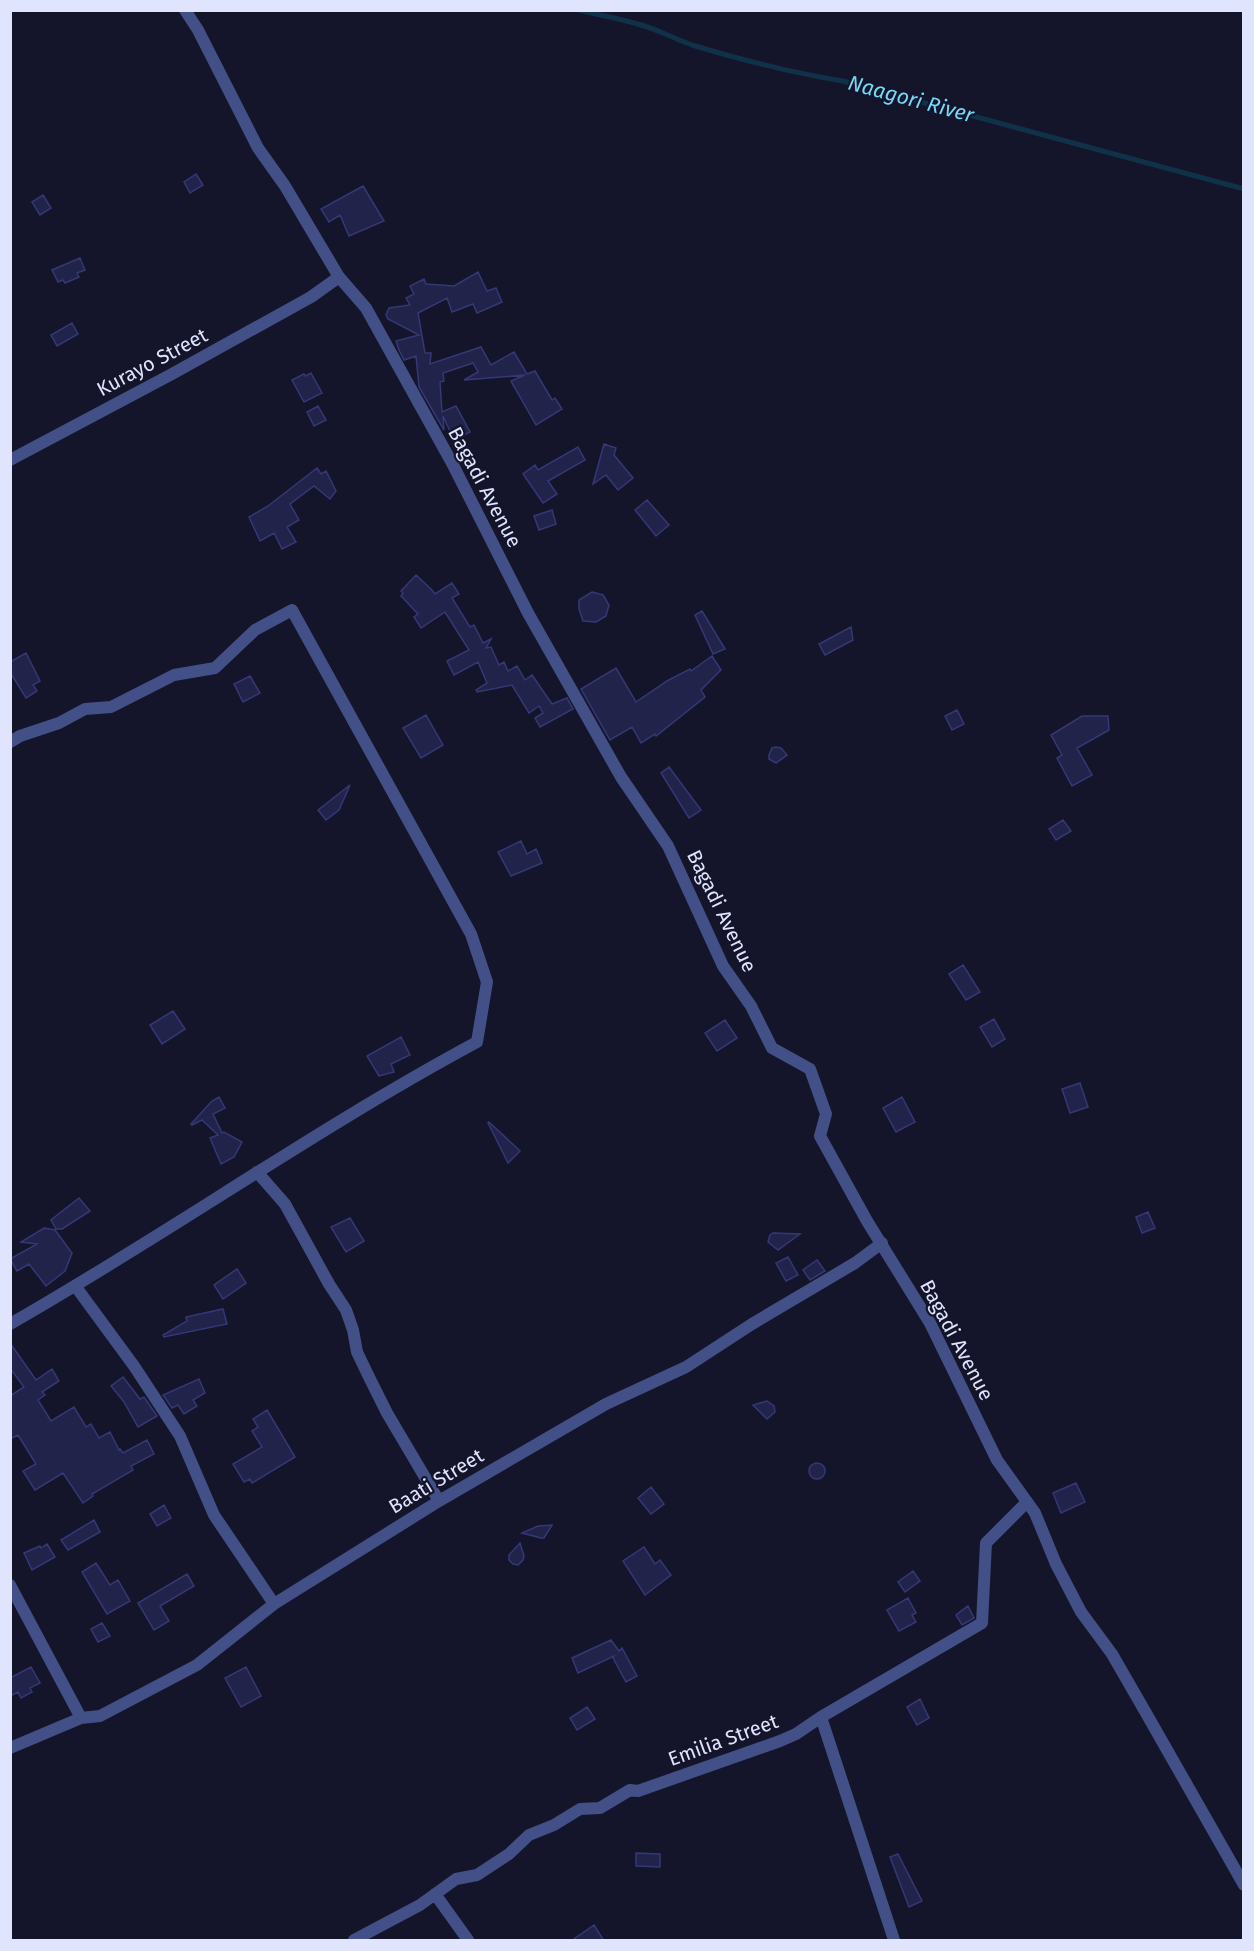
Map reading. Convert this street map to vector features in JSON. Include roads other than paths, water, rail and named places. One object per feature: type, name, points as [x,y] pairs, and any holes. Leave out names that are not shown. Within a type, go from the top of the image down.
[{"type":"street","name":"Bagadi Avenue","points":[[185,10],[198,30],[258,148],[285,186],[339,277],[366,308],[452,463],[528,613],[621,777],[668,846],[723,966],[751,1006],[772,1048],[810,1069],[826,1114],[820,1136],[930,1323],[997,1460],[1035,1513],[1056,1564],[1081,1612],[1112,1654],[1244,1884]]},
{"type":"street","name":"Kurayo Street","points":[[10,460],[311,297],[339,277]]},
{"type":"street","points":[[10,742],[20,736],[59,723],[85,709],[111,707],[174,675],[215,668],[255,630],[292,610],[471,934],[487,982],[477,1042],[410,1078],[76,1287],[10,1324]]},
{"type":"street","points":[[257,1172],[285,1204],[346,1310],[357,1352],[369,1377],[387,1413],[439,1501]]},
{"type":"street","name":"Baati Street","points":[[10,1748],[81,1718],[100,1716],[197,1665],[274,1604],[439,1501],[606,1404],[686,1367],[752,1324],[855,1263],[882,1243]]},
{"type":"street","points":[[76,1287],[134,1366],[180,1436],[214,1515],[274,1604]]},
{"type":"street","name":"Emilia Street","points":[[354,1941],[420,1905],[456,1879],[477,1875],[509,1854],[529,1835],[555,1825],[580,1809],[600,1808],[630,1790],[638,1791],[796,1734],[982,1623],[986,1543],[1027,1502]]},
{"type":"street","points":[[10,1585],[81,1718]]},
{"type":"street","points":[[821,1717],[894,1941]]},
{"type":"street","points":[[435,1894],[468,1941]]},
{"type":"waterway","name":"Naagori River","points":[[579,10],[641,25],[692,45],[730,56],[843,81],[1244,189]]}]
